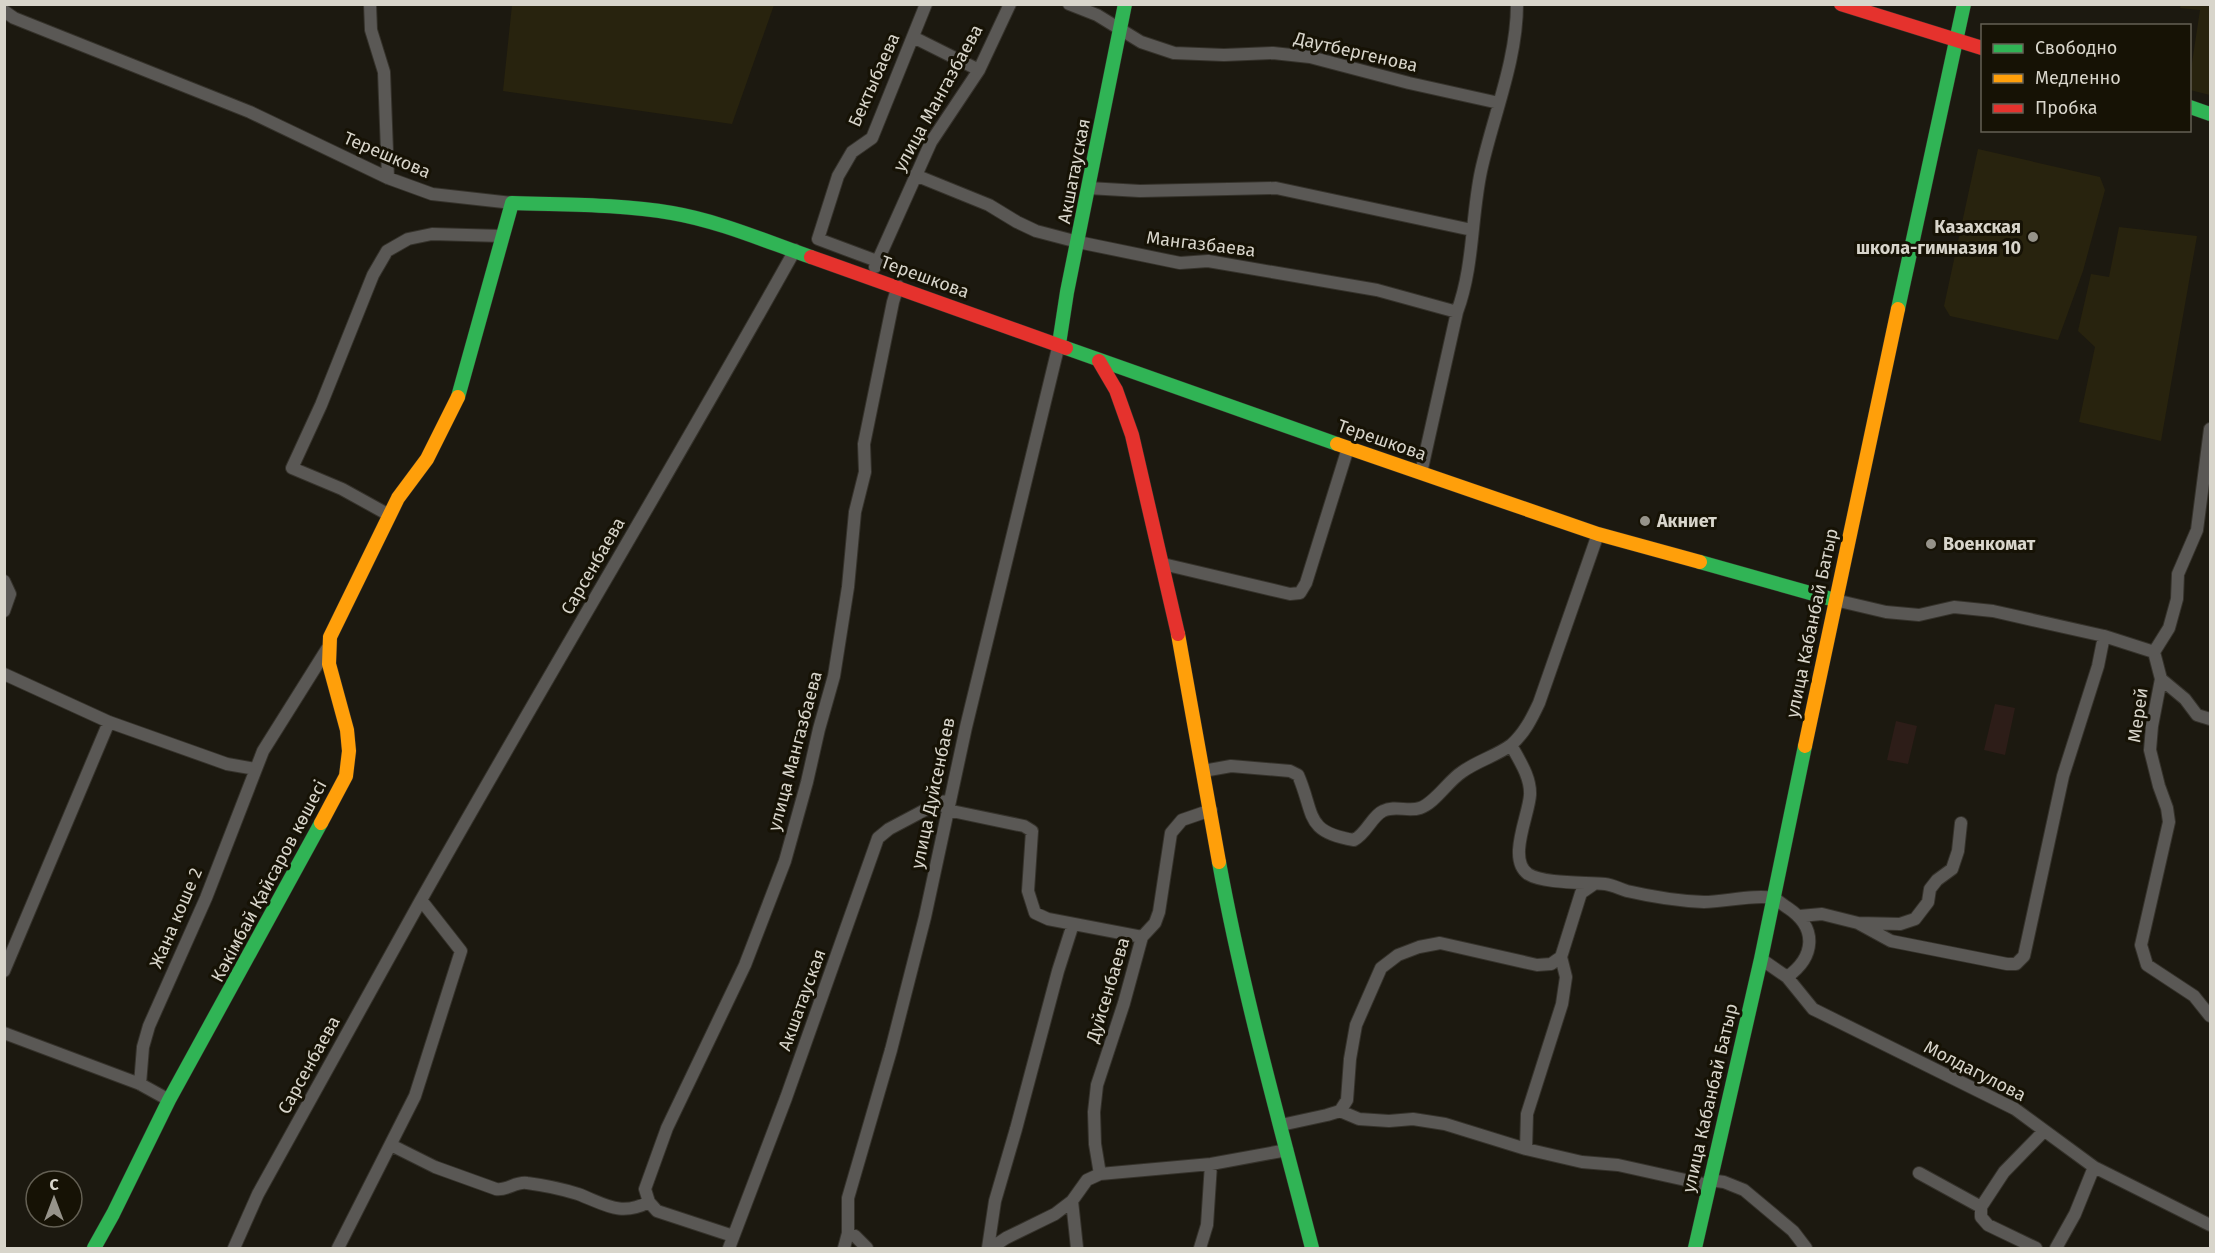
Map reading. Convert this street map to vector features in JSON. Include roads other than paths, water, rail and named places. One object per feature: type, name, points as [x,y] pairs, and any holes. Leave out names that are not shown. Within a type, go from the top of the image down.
[{"type":"street","points":[[370,4],[373,42],[384,72],[388,178]]},
{"type":"street","name":"Бектыбаева","points":[[877,261],[818,239],[838,177],[852,152],[872,138],[926,4]]},
{"type":"street","name":"улица Мангазбаева","points":[[872,277],[877,261],[931,142],[978,70],[1010,4]]},
{"type":"street","name":"Даутбергенова","points":[[1069,4],[1097,15],[1141,42],[1174,52],[1224,55],[1273,53],[1310,57],[1409,83],[1500,103]]},
{"type":"street","name":"Акшатауская","points":[[1059,344],[1125,4]]},
{"type":"street","points":[[1421,472],[1457,312],[1464,295],[1481,171],[1500,103],[1517,26],[1518,4]]},
{"type":"street","points":[[1841,4],[1981,47]]},
{"type":"street","name":"улица Кабанбай Батыр","points":[[1695,1248],[1708,1182],[1761,959],[1835,600],[1964,4]]},
{"type":"street","name":"Терешкова","points":[[4,11],[14,18],[250,112],[388,178],[432,194],[512,203],[629,207],[674,213],[727,226],[1059,344],[1099,361],[1598,534],[1835,600]]},
{"type":"street","points":[[913,37],[978,70]]},
{"type":"street","points":[[2191,107],[2211,114]]},
{"type":"street","name":"Мангазбаева","points":[[915,175],[989,205],[1036,231],[1078,242],[1180,263],[1208,261],[1377,290],[1457,312]]},
{"type":"street","points":[[1089,188],[1140,191],[1276,188],[1472,230]]},
{"type":"street","points":[[327,649],[330,637],[389,515],[398,498],[427,459],[454,407],[512,203]]},
{"type":"street","points":[[389,515],[342,489],[292,468],[321,405],[373,275],[387,251],[408,239],[432,234],[502,236]]},
{"type":"street","name":"Сарсенбаева","points":[[234,1248],[258,1194],[494,770],[722,381],[795,250]]},
{"type":"street","name":"улица Мангазбаева","points":[[649,1202],[645,1189],[667,1128],[745,965],[785,861],[807,782],[834,676],[848,587],[855,512],[865,472],[864,444],[898,286]]},
{"type":"street","name":"улица Дуйсенбаев","points":[[844,1248],[848,1233],[848,1198],[894,1039],[925,917],[948,805],[1059,344]]},
{"type":"street","points":[[1099,361],[1116,390],[1132,435],[1163,564],[1236,948],[1312,1248]]},
{"type":"street","points":[[1835,600],[1886,612],[1919,615],[1954,607],[1993,611],[2104,636],[2154,652],[2169,628],[2177,599],[2178,574],[2197,530],[2211,429]]},
{"type":"street","points":[[1163,564],[1290,594],[1299,593],[1306,583],[1348,448]]},
{"type":"street","points":[[1203,771],[1232,766],[1290,771],[1298,775],[1315,824],[1325,833],[1354,840],[1362,836],[1381,811],[1394,808],[1417,809],[1428,804],[1442,788],[1462,772],[1511,745],[1530,723],[1598,534]]},
{"type":"street","points":[[4,581],[10,594],[4,611]]},
{"type":"street","points":[[1858,922],[1891,941],[2007,964],[2016,964],[2024,956],[2063,776],[2098,666],[2104,636]]},
{"type":"street","name":"Жана коше 2","points":[[140,1084],[143,1047],[149,1026],[206,898],[262,751],[327,649]]},
{"type":"street","name":"Кәкімбай Қайсаров көшесі","points":[[94,1248],[169,1100],[346,776],[349,743],[327,649]]},
{"type":"street","name":"Мерей","points":[[2154,652],[2161,679],[2150,750],[2159,786],[2168,808],[2169,822],[2141,945],[2147,965],[2194,996],[2211,1016]]},
{"type":"street","points":[[4,674],[109,722],[227,764],[256,769]]},
{"type":"street","points":[[2161,679],[2185,699],[2197,715],[2211,719]]},
{"type":"street","points":[[4,971],[109,722]]},
{"type":"street","points":[[1511,745],[1528,777],[1530,796],[1520,841],[1521,865],[1528,874],[1542,878],[1607,884],[1663,899],[1706,902],[1773,898],[1800,916],[1810,937],[1807,956],[1800,968],[1787,977]]},
{"type":"street","name":"Акшатауская","points":[[731,1242],[786,1098],[878,838],[889,829],[940,802],[948,805]]},
{"type":"street","points":[[948,805],[1024,826],[1032,831],[1028,891],[1035,913],[1048,919],[1143,937]]},
{"type":"street","name":"Дуйсенбаева","points":[[1100,1174],[1095,1144],[1094,1112],[1097,1085],[1143,937],[1160,912],[1171,833],[1182,819],[1211,810]]},
{"type":"street","points":[[1800,916],[1822,914],[1858,922],[1900,924],[1915,919],[1928,902],[1930,889],[1936,880],[1952,869],[1958,851],[1961,823]]},
{"type":"street","points":[[1526,1149],[1527,1114],[1562,1004],[1566,977],[1561,957],[1581,893],[1594,884]]},
{"type":"street","points":[[338,1248],[415,1096],[460,951],[421,900]]},
{"type":"street","points":[[989,1248],[995,1201],[1073,924]]},
{"type":"street","points":[[1340,1111],[1347,1100],[1350,1059],[1356,1024],[1381,968],[1398,956],[1419,947],[1440,944],[1537,965],[1551,964],[1561,957]]},
{"type":"street","name":"Молдагулова","points":[[1761,959],[1787,977],[1813,1009],[2015,1109],[2094,1167],[2211,1225]]},
{"type":"street","points":[[4,1033],[140,1084],[169,1100]]},
{"type":"street","points":[[1281,1125],[1340,1111],[1359,1119],[1389,1121],[1413,1119],[1445,1124],[1526,1149],[1582,1162],[1617,1165],[1708,1182],[1725,1182],[1744,1190],[1793,1231],[1806,1248]]},
{"type":"street","points":[[2036,1248],[1988,1225],[1981,1216],[1981,1207],[2004,1172],[2044,1131]]},
{"type":"street","points":[[391,1144],[435,1167],[496,1190],[504,1190],[522,1182],[531,1183],[576,1194],[615,1210],[638,1208],[649,1202],[657,1211],[731,1242]]},
{"type":"street","points":[[989,1248],[1055,1214],[1072,1201],[1088,1180],[1100,1174],[1211,1164],[1287,1150]]},
{"type":"street","points":[[1200,1248],[1207,1225],[1211,1164]]},
{"type":"street","points":[[2056,1248],[2075,1214],[2094,1167]]},
{"type":"street","points":[[1919,1173],[1981,1207]]},
{"type":"street","points":[[1072,1201],[1077,1248]]},
{"type":"street","points":[[848,1233],[855,1236],[867,1248]]},
{"type":"place","name":"Казахская школа-гимназия 10","points":[[2033,237]]},
{"type":"place","name":"Акниет","points":[[1645,521]]},
{"type":"place","name":"Военкомат","points":[[1931,544]]}]
